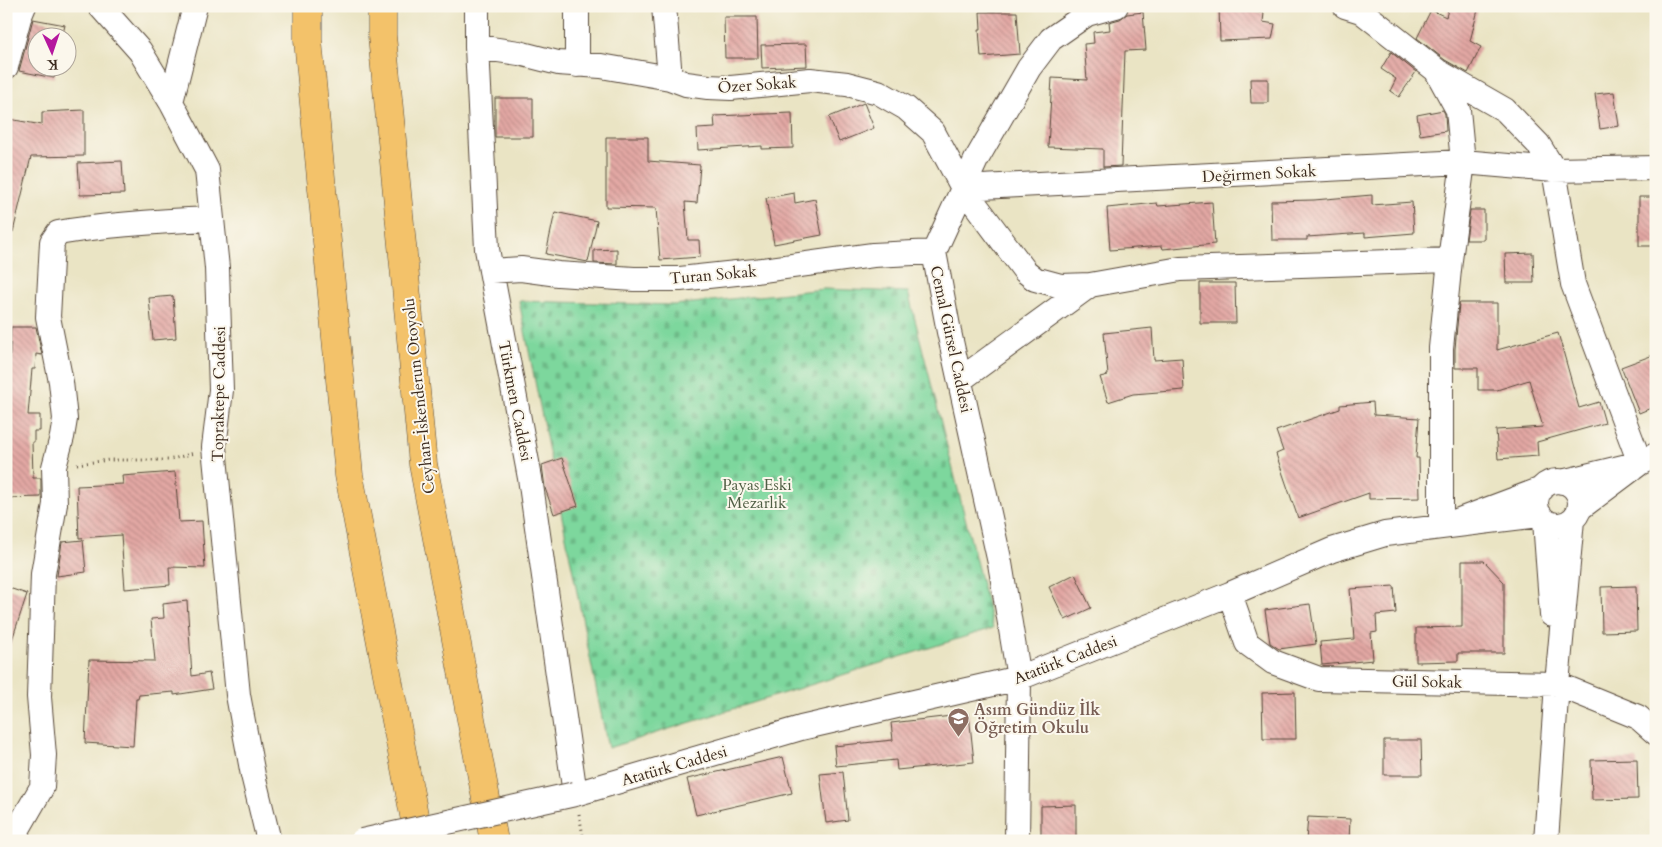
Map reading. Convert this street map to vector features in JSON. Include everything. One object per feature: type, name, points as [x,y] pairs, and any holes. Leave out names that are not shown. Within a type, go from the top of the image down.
[{"type":"highway","points":[[308,6],[308,40],[349,475],[419,841]]},
{"type":"highway","name":"Ceyhan-İskenderun Otoyolu","points":[[382,6],[383,46],[423,464],[494,841]]},
{"type":"street","points":[[6,67],[24,6]]},
{"type":"street","name":"Topraktepe Caddesi","points":[[100,6],[140,51],[171,102],[207,170],[217,268],[221,390],[214,447],[238,695],[253,775],[269,841]]},
{"type":"street","points":[[171,102],[195,6]]},
{"type":"street","name":"Türkmen Caddesi","points":[[477,6],[476,47],[487,249],[530,478],[575,794]]},
{"type":"street","points":[[577,6],[577,65]]},
{"type":"street","points":[[664,6],[670,78]]},
{"type":"street","name":"Cemal Gürsel Caddesi","points":[[1017,841],[1019,678],[1000,563],[934,252],[976,160],[1029,68],[1051,39],[1087,14],[1116,6]]},
{"type":"street","points":[[1345,6],[1361,12],[1436,70],[1505,110],[1538,144],[1554,170],[1573,284],[1648,459],[1559,525],[1543,518],[1440,527],[1441,348],[1463,162],[1458,110],[1436,70]]},
{"type":"street","name":"Özer Sokak","points":[[476,47],[519,53],[558,64],[601,66],[670,78],[686,84],[731,88],[810,80],[847,84],[878,92],[906,108],[933,132],[963,188],[1024,271],[1035,279],[1061,286],[1090,285],[1180,269],[1450,260]]},
{"type":"street","name":"Değirmen Sokak","points":[[963,188],[1463,162],[1554,170],[1656,168]]},
{"type":"street","points":[[11,841],[42,787],[44,756],[39,697],[43,574],[55,504],[54,467],[65,419],[61,382],[48,317],[52,242],[58,233],[143,222],[212,218]]},
{"type":"street","name":"Turan Sokak","points":[[491,271],[521,269],[634,280],[756,271],[873,255],[934,252]]},
{"type":"street","points":[[960,380],[1090,285]]},
{"type":"street","name":"Atatürk Caddesi","points":[[362,841],[575,794],[801,728],[1019,678],[1230,594],[1332,550],[1384,534],[1440,527],[1552,485],[1648,459]]},
{"type":"street","points":[[1546,841],[1557,684],[1576,514],[1580,501],[1578,494],[1568,484],[1552,485],[1538,494],[1536,502],[1537,509],[1543,518],[1557,684]]},
{"type":"street","name":"Gül Sokak","points":[[1230,594],[1248,643],[1273,662],[1319,679],[1557,684],[1638,717],[1656,733]]},
{"type":"path","points":[[54,467],[109,460],[169,460],[214,447]]},
{"type":"green space","name":"Payas Eski Mezarlık","points":[[824,289],[908,292],[993,628],[608,748],[519,301],[674,305]]},
{"type":"building","points":[[1219,6],[1254,6],[1255,11],[1264,13],[1263,22],[1275,24],[1272,39],[1220,41]]},
{"type":"building","points":[[1449,6],[1479,6],[1470,41],[1481,47],[1468,73],[1445,60],[1417,38],[1431,10],[1446,17]]},
{"type":"building","points":[[980,12],[1017,12],[1020,54],[981,57]]},
{"type":"building","points":[[1143,12],[1146,50],[1125,51],[1121,166],[1103,167],[1103,149],[1048,147],[1052,78],[1087,80],[1084,44],[1094,43],[1093,32],[1110,30],[1109,22],[1120,19],[1127,14]]},
{"type":"building","points":[[724,17],[757,17],[758,58],[725,58]]},
{"type":"building","points":[[33,19],[65,25],[64,28],[31,28]]},
{"type":"building","points":[[28,38],[28,73],[19,71]]},
{"type":"building","points":[[806,44],[807,66],[762,68],[761,45]]},
{"type":"building","points":[[1391,52],[1416,72],[1399,97],[1390,91],[1396,79],[1381,69]]},
{"type":"building","points":[[1250,79],[1268,79],[1268,103],[1251,103]]},
{"type":"building","points":[[1614,92],[1619,126],[1600,129],[1595,94]]},
{"type":"building","points":[[495,98],[533,98],[533,137],[495,137]]},
{"type":"building","points":[[864,103],[874,128],[839,142],[829,117]]},
{"type":"building","points":[[84,110],[84,156],[31,157],[13,232],[6,232],[6,133],[9,119],[42,125],[42,112]]},
{"type":"building","points":[[1443,110],[1446,131],[1420,135],[1417,115]]},
{"type":"building","points":[[792,113],[793,148],[762,149],[762,146],[698,150],[697,129],[715,128],[714,116]]},
{"type":"building","points":[[606,137],[648,137],[648,161],[700,165],[697,203],[685,202],[688,240],[699,240],[700,257],[660,260],[656,208],[606,207]]},
{"type":"building","points":[[122,161],[124,194],[80,195],[78,163]]},
{"type":"building","points":[[794,193],[795,203],[815,199],[822,235],[774,244],[766,198]]},
{"type":"building","points":[[1372,195],[1372,205],[1412,202],[1414,233],[1365,237],[1365,233],[1307,237],[1307,240],[1272,240],[1271,201],[1314,200]]},
{"type":"building","points":[[1639,197],[1656,197],[1656,246],[1639,246]]},
{"type":"building","points":[[1212,202],[1215,244],[1163,249],[1162,246],[1110,250],[1107,208],[1157,203],[1158,206]]},
{"type":"building","points":[[1470,210],[1484,210],[1484,240],[1466,240]]},
{"type":"building","points":[[555,212],[597,221],[588,262],[546,254]]},
{"type":"building","points":[[617,249],[617,264],[594,263],[594,250]]},
{"type":"building","points":[[1533,253],[1534,283],[1506,283],[1505,254]]},
{"type":"building","points":[[1200,283],[1235,283],[1236,323],[1200,323]]},
{"type":"building","points":[[173,296],[176,338],[153,340],[149,298]]},
{"type":"building","points":[[1459,303],[1497,303],[1497,350],[1558,333],[1579,408],[1599,402],[1605,423],[1537,442],[1538,456],[1498,459],[1496,430],[1543,427],[1529,380],[1497,390],[1478,390],[1478,368],[1455,368]]},
{"type":"building","points":[[11,327],[36,327],[42,355],[36,354],[35,369],[32,369],[28,415],[40,415],[40,431],[34,431],[34,442],[32,442],[33,478],[41,478],[41,497],[6,498],[6,394]]},
{"type":"building","points":[[1152,328],[1154,360],[1182,358],[1184,390],[1133,394],[1108,402],[1100,377],[1108,375],[1104,333]]},
{"type":"building","points":[[1656,354],[1656,406],[1639,413],[1621,367]]},
{"type":"building","points":[[1373,402],[1374,415],[1419,418],[1416,458],[1419,458],[1420,498],[1369,499],[1369,493],[1298,518],[1276,454],[1283,451],[1276,431],[1340,409],[1340,405]]},
{"type":"building","points":[[562,458],[578,506],[554,514],[545,488],[542,465]]},
{"type":"building","points":[[175,472],[179,522],[202,521],[205,568],[169,567],[170,585],[125,589],[121,535],[79,538],[77,486],[123,484],[122,476]]},
{"type":"building","points":[[83,540],[86,572],[57,576],[62,542]]},
{"type":"building","points":[[1462,561],[1484,561],[1504,582],[1504,653],[1458,653],[1458,661],[1416,662],[1416,628],[1462,627]]},
{"type":"building","points":[[1075,574],[1091,608],[1065,620],[1049,587]]},
{"type":"building","points":[[1394,586],[1396,613],[1376,615],[1377,632],[1371,633],[1373,660],[1322,665],[1320,642],[1354,639],[1350,589]]},
{"type":"building","points":[[1636,586],[1637,631],[1602,632],[1601,587]]},
{"type":"building","points":[[6,587],[27,594],[10,646],[6,645]]},
{"type":"building","points":[[187,601],[192,676],[209,673],[212,689],[174,695],[174,692],[139,695],[138,699],[136,699],[133,746],[85,743],[89,660],[155,661],[151,619],[164,618],[163,604]]},
{"type":"building","points":[[1310,604],[1316,644],[1279,649],[1270,643],[1265,610]]},
{"type":"building","points":[[1295,692],[1296,739],[1263,739],[1262,693]]},
{"type":"building","points":[[969,714],[974,762],[897,770],[896,760],[836,766],[834,746],[893,740],[891,723]]},
{"type":"building","points":[[1384,740],[1421,740],[1422,775],[1384,775]]},
{"type":"building","points":[[783,757],[792,793],[696,815],[687,779]]},
{"type":"building","points":[[1637,759],[1638,799],[1592,800],[1591,760]]},
{"type":"building","points":[[843,772],[848,820],[826,823],[820,774]]},
{"type":"building","points":[[1076,805],[1076,839],[1041,839],[1041,806]]},
{"type":"building","points":[[1308,817],[1350,819],[1349,841],[1306,841]]},
{"type":"place","name":"Asım Gündüz İlk Öğretim Okulu","points":[[958,737]]}]
